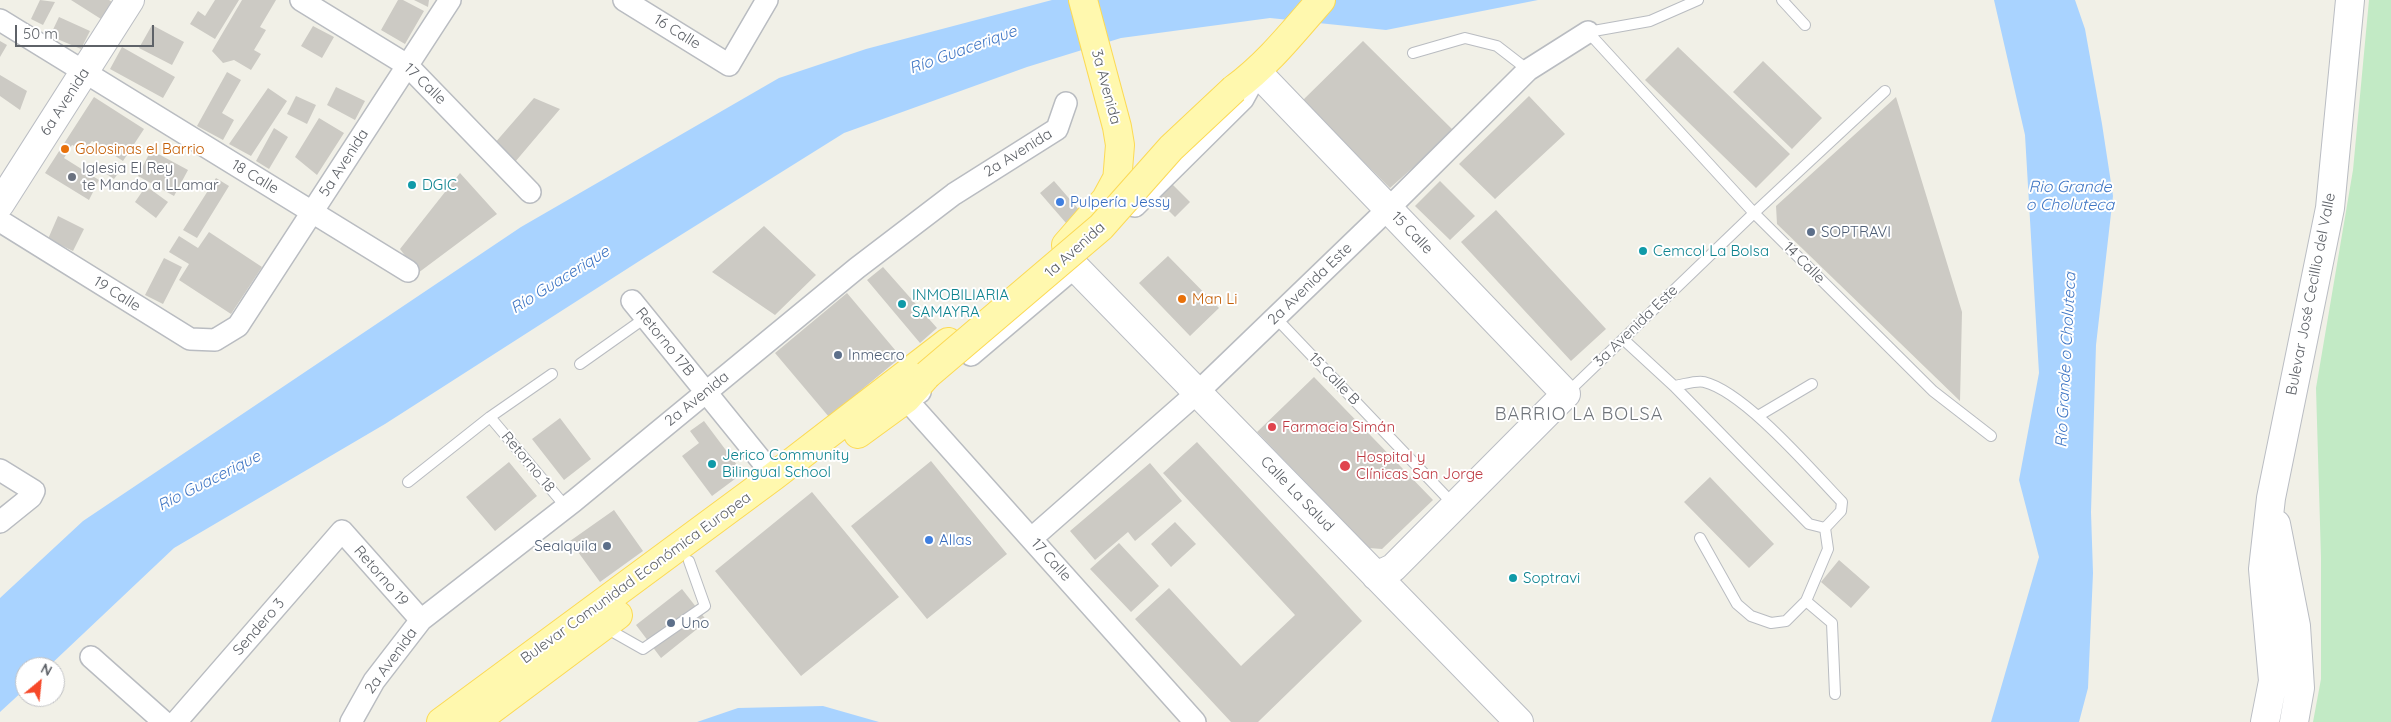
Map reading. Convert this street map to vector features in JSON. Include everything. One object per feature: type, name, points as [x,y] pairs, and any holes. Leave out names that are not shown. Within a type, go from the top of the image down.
[{"type":"main road","name":"6a Avenida","points":[[0,204],[130,0]]},
{"type":"main road","name":"3a Avenida","points":[[1075,266],[1073,255],[1077,247],[1109,214],[1115,202],[1119,175],[1120,144],[1083,0]]},
{"type":"main road","name":"1a Avenida","points":[[906,399],[927,375],[1101,227],[1171,148],[1234,89],[1264,65],[1321,0]]},
{"type":"main road","name":"Bulevar José Cecillio del Valle","points":[[2265,722],[2273,681],[2263,569],[2271,498],[2330,208],[2350,0]]},
{"type":"main road","name":"15 Calle","points":[[1264,65],[1389,208],[1566,394]]},
{"type":"main road","name":"Bulevar Comunidad Económica Europea","points":[[441,722],[774,476],[993,307],[1073,238],[1106,200],[1119,175]]},
{"type":"main road","name":"Calle La Salud","points":[[1075,266],[1198,392],[1386,577],[1519,722]]},
{"type":"main road","name":"3a Avenida Este","points":[[1386,577],[1566,394]]},
{"type":"main road","name":"Bulevar Comunidad Económica Europea","points":[[475,722],[906,399]]},
{"type":"main road","name":"Bulevar José Cecillio del Valle","points":[[2271,498],[2296,626],[2300,688],[2294,722]]},
{"type":"main road","points":[[2279,722],[2283,689],[2281,615],[2285,566]]},
{"type":"street","name":"17 Calle","points":[[301,0],[407,65],[530,192]]},
{"type":"street","name":"5a Avenida","points":[[238,326],[450,0]]},
{"type":"street","name":"16 Calle","points":[[624,0],[729,65],[767,0]]},
{"type":"street","name":"18 Calle","points":[[0,20],[408,271]]},
{"type":"street","name":"2a Avenida Este","points":[[1032,538],[1198,392],[1389,208],[1528,70],[1588,32]]},
{"type":"street","name":"1a Avenida","points":[[1075,266],[1243,99],[1264,65]]},
{"type":"street","name":"2a Avenida","points":[[351,722],[374,681],[421,620],[566,507],[857,268],[954,194],[1057,129],[1066,103]]},
{"type":"street","name":"19 Calle","points":[[0,221],[190,339],[215,340],[238,326]]},
{"type":"street","name":"Bulevar Comunidad Económica Europea","points":[[906,399],[937,383],[1075,266]]},
{"type":"street","name":"Retorno 17B","points":[[632,301],[774,476]]},
{"type":"street","name":"17 Calle","points":[[906,399],[1195,722]]},
{"type":"street","points":[[0,470],[34,492],[31,497],[0,522]]},
{"type":"street","name":"Retorno 19","points":[[342,531],[421,620]]},
{"type":"street","name":"Sendero 3","points":[[176,722],[342,531]]},
{"type":"street","points":[[91,657],[164,722]]},
{"type":"lane","points":[[1588,32],[1650,21],[1698,0]]},
{"type":"lane","points":[[1782,0],[1805,25]]},
{"type":"lane","name":"14 Calle","points":[[1588,32],[1754,213],[1933,391],[1991,436]]},
{"type":"lane","points":[[1413,53],[1465,38],[1497,46],[1528,70]]},
{"type":"lane","name":"3a Avenida Este","points":[[1566,394],[1884,91]]},
{"type":"lane","name":"15 Calle B","points":[[1275,317],[1456,506]]},
{"type":"lane","points":[[580,364],[645,318]]},
{"type":"lane","points":[[1622,339],[1674,386],[1808,524],[1825,528]]},
{"type":"lane","points":[[408,482],[490,417],[552,374]]},
{"type":"lane","points":[[1674,386],[1702,381],[1717,387],[1758,416],[1842,502],[1841,511],[1825,528]]},
{"type":"lane","points":[[1758,416],[1812,384]]},
{"type":"lane","name":"Retorno 18","points":[[490,417],[566,507]]},
{"type":"lane","points":[[1700,538],[1737,604],[1751,616],[1771,623],[1786,621],[1806,601],[1828,549],[1825,528]]},
{"type":"lane","points":[[603,626],[643,649],[705,606],[689,561]]},
{"type":"lane","points":[[1806,601],[1832,623],[1835,694]]},
{"type":"green space","points":[[2369,0],[2391,0],[2391,722],[2313,722],[2321,679],[2321,558],[2316,388],[2353,170]]},
{"type":"water","name":"Río Guacerique","points":[[1052,0],[1538,0],[1386,30],[1270,18],[1121,38],[1027,67],[844,133],[644,258],[385,424],[174,548],[59,657],[15,657],[15,698],[0,712],[0,598],[83,521],[521,227],[779,78],[866,49]]},
{"type":"water","name":"Rio Grande o Choluteca","points":[[1994,0],[2075,0],[2085,29],[2113,196],[2096,345],[2091,512],[2093,573],[2088,688],[2079,722],[1991,722],[2039,557],[2019,480],[2039,373],[2025,135]]},
{"type":"water","points":[[823,706],[879,722],[697,722],[738,708]]},
{"type":"building","points":[[40,0],[55,2],[43,25],[31,19]]},
{"type":"building","points":[[71,0],[109,0],[112,2],[101,19]]},
{"type":"building","points":[[215,0],[239,0],[215,39],[190,24],[198,11],[205,16]]},
{"type":"building","points":[[242,0],[276,0],[260,27],[266,30],[254,50],[261,54],[251,70],[234,60],[223,63],[212,51]]},
{"type":"building","points":[[398,0],[403,0],[424,11],[405,44],[381,30]]},
{"type":"building","points":[[414,0],[429,0],[428,7]]},
{"type":"building","points":[[59,17],[90,31],[81,49],[50,36]]},
{"type":"building","points":[[152,25],[184,42],[172,65],[139,48]]},
{"type":"building","points":[[313,26],[334,37],[322,58],[301,46]]},
{"type":"building","points":[[0,41],[7,45],[0,57]]},
{"type":"building","points":[[1363,41],[1454,131],[1390,188],[1302,101]]},
{"type":"building","points":[[122,47],[175,77],[163,98],[110,69]]},
{"type":"building","points":[[1678,47],[1790,154],[1756,188],[1645,80]]},
{"type":"building","points":[[1763,61],[1822,118],[1792,149],[1733,92]]},
{"type":"building","points":[[227,72],[241,80],[222,113],[234,120],[223,140],[197,126]]},
{"type":"building","points":[[0,75],[27,91],[20,110],[0,96]]},
{"type":"building","points":[[336,87],[365,101],[355,120],[327,105]]},
{"type":"building","points":[[268,88],[287,101],[251,156],[229,144]]},
{"type":"building","points":[[296,96],[316,105],[307,124],[287,114]]},
{"type":"building","points":[[1529,96],[1565,134],[1495,199],[1459,164]]},
{"type":"building","points":[[94,97],[144,129],[123,161],[92,141],[85,150],[72,145],[64,158],[99,180],[89,200],[45,173]]},
{"type":"building","points":[[1896,97],[1962,312],[1960,401],[1777,224],[1776,206]]},
{"type":"building","points":[[534,98],[560,109],[515,162],[494,144]]},
{"type":"building","points":[[319,118],[344,133],[317,175],[295,157]]},
{"type":"building","points":[[274,128],[288,137],[269,169],[256,161]]},
{"type":"building","points":[[151,150],[188,170],[174,196],[138,176]]},
{"type":"building","points":[[114,162],[122,168],[114,179],[105,173]]},
{"type":"building","points":[[460,173],[497,214],[418,273],[400,249]]},
{"type":"building","points":[[216,178],[229,186],[197,238],[183,230]]},
{"type":"building","name":"Pulpería Jessy","points":[[1054,181],[1080,211],[1066,223],[1040,193]]},
{"type":"building","points":[[1440,181],[1475,216],[1450,240],[1415,206]]},
{"type":"building","points":[[1172,184],[1190,202],[1175,217],[1157,199]]},
{"type":"building","points":[[146,186],[168,202],[156,218],[135,202]]},
{"type":"building","points":[[1496,210],[1606,329],[1571,361],[1461,242]]},
{"type":"building","points":[[58,216],[84,229],[73,251],[48,239]]},
{"type":"building","points":[[764,226],[816,275],[775,315],[712,272]]},
{"type":"building","points":[[209,232],[262,267],[231,314],[179,280],[189,264],[169,252],[179,236],[198,248]]},
{"type":"building","name":"Man Li","points":[[1168,256],[1219,308],[1190,336],[1139,283]]},
{"type":"building","points":[[164,258],[182,267],[163,304],[145,295]]},
{"type":"building","name":"INMOBILIARIA SAMAYRA","points":[[883,267],[937,328],[920,343],[867,280]]},
{"type":"building","name":"Inmecro","points":[[847,293],[901,357],[829,417],[775,353]]},
{"type":"building","name":"Hospital y Clínicas San Jorge","points":[[1314,377],[1433,500],[1382,549],[1369,548],[1257,432]]},
{"type":"building","points":[[560,418],[591,459],[564,480],[532,439]]},
{"type":"building","name":"Jerico Community Bilingual School","points":[[704,421],[743,473],[712,496],[682,456],[699,443],[690,431]]},
{"type":"building","points":[[1197,442],[1362,621],[1258,722],[1231,722],[1135,619],[1169,588],[1241,666],[1295,615],[1163,473]]},
{"type":"building","name":"Allas","points":[[931,461],[1007,554],[927,619],[851,526]]},
{"type":"building","points":[[509,462],[537,496],[495,531],[466,497]]},
{"type":"building","points":[[1150,463],[1182,501],[1135,541],[1128,532],[1095,560],[1070,531]]},
{"type":"building","points":[[1710,477],[1774,544],[1749,568],[1684,502]]},
{"type":"building","points":[[812,492],[899,597],[801,676],[715,571]]},
{"type":"building","name":"Sealquila","points":[[614,510],[643,551],[600,582],[570,541]]},
{"type":"building","points":[[1175,522],[1196,544],[1171,567],[1151,544]]},
{"type":"building","points":[[1119,543],[1159,586],[1131,612],[1090,569]]},
{"type":"building","points":[[1839,560],[1870,587],[1851,608],[1821,582]]},
{"type":"building","name":"Uno","points":[[682,589],[707,621],[661,658],[636,625]]},
{"type":"place","name":"Golosinas el Barrio","points":[[65,149]]},
{"type":"place","name":"Iglesia El Rey te Mando a LLamar","points":[[72,177]]},
{"type":"place","name":"DGIC","points":[[412,185]]},
{"type":"place","name":"Pulpería Jessy","points":[[1060,202]]},
{"type":"place","name":"SOPTRAVI","points":[[1811,232]]},
{"type":"place","name":"Cemcol La Bolsa","points":[[1643,251]]},
{"type":"place","name":"Man Li","points":[[1182,299]]},
{"type":"place","name":"INMOBILIARIA SAMAYRA","points":[[902,304]]},
{"type":"place","name":"Inmecro","points":[[838,355]]},
{"type":"place","name":"Farmacia Simán","points":[[1272,427]]},
{"type":"place","name":"Jerico Community Bilingual School","points":[[712,464]]},
{"type":"place","name":"Hospital y Clínicas San Jorge","points":[[1345,466]]},
{"type":"place","name":"Allas","points":[[929,540]]},
{"type":"place","name":"Sealquila","points":[[607,546]]},
{"type":"place","name":"Soptravi","points":[[1513,578]]},
{"type":"place","name":"Uno","points":[[671,623]]},
{"type":"district","name":"BARRIO LA BOLSA","points":[[1579,415]]},
{"type":"water label","name":"Río Grande o Choluteca","points":[[2066,360]]}]
